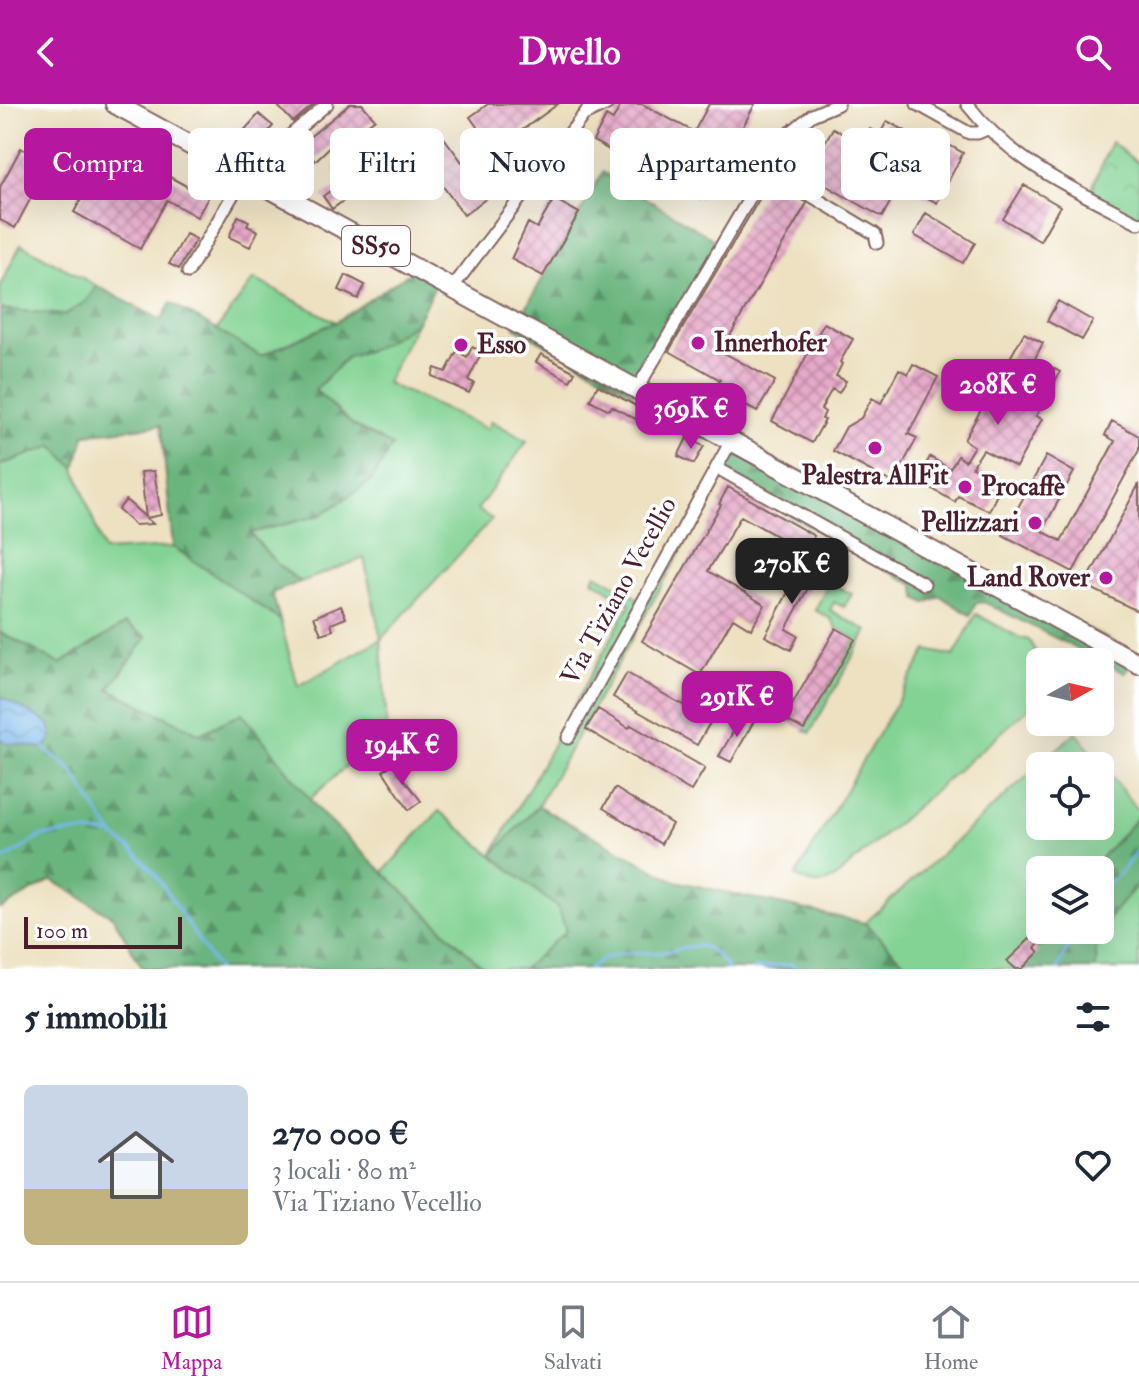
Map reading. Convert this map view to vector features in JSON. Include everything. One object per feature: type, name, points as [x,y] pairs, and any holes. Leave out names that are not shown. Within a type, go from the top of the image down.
[{"type":"main road","name":"SS50","points":[[120,105],[188,143]]},
{"type":"main road","name":"SS50","points":[[292,200],[637,389]]},
{"type":"main road","points":[[637,389],[1139,664]]},
{"type":"street","points":[[299,128],[327,104]]},
{"type":"street","points":[[452,288],[589,109],[607,104]]},
{"type":"street","points":[[794,128],[812,115],[838,104]]},
{"type":"street","points":[[917,104],[969,133],[987,129]]},
{"type":"street","points":[[967,104],[987,129],[1019,157],[1139,223]]},
{"type":"street","points":[[188,272],[230,200]]},
{"type":"street","points":[[637,389],[746,200]]},
{"type":"street","points":[[819,200],[875,234],[877,243]]},
{"type":"street","points":[[819,218],[826,204]]},
{"type":"street","name":"Via Tiziano Vecellio","points":[[568,738],[731,441]]},
{"type":"street","points":[[717,468],[924,584]]},
{"type":"green space","points":[[1111,142],[1139,164],[1139,221],[1089,195]]},
{"type":"green space","points":[[603,172],[610,176],[610,200],[649,200],[718,242],[633,393],[515,327],[587,200],[594,200],[594,188]]},
{"type":"green space","points":[[21,244],[97,286],[86,301],[65,315],[0,309],[0,286]]},
{"type":"green space","points":[[412,271],[436,284],[416,323],[375,348],[347,357],[315,390],[353,425],[392,446],[371,481],[321,515],[250,533],[276,563],[300,582],[272,593],[280,620],[173,547],[161,425],[85,434],[75,468],[53,446],[0,465],[0,309],[65,315],[86,301],[97,286],[161,320],[171,303],[261,356],[336,322]]},
{"type":"green space","points":[[254,279],[336,322],[261,356],[216,331]]},
{"type":"green space","points":[[416,323],[386,383],[487,429],[491,421],[527,441],[477,510],[492,519],[381,639],[364,558],[300,582],[276,563],[249,533],[321,515],[392,446],[353,425],[315,390],[347,357],[375,348]]},
{"type":"green space","points":[[53,445],[75,468],[104,551],[173,547],[201,564],[280,620],[298,686],[381,639],[387,729],[310,799],[242,714],[200,734],[109,689],[147,637],[125,624],[60,664],[0,632],[0,465]]},
{"type":"green space","points":[[734,450],[722,478],[538,806],[492,855],[630,604],[593,580],[596,574],[646,603]]},
{"type":"green space","points":[[734,450],[1137,654],[1125,673],[1114,667],[1114,648],[1075,648],[984,602],[976,603],[970,615],[940,596],[926,603],[917,598],[914,585],[722,478]]},
{"type":"green space","points":[[833,584],[852,594],[844,607],[834,602],[830,610],[867,631],[810,733],[804,730],[855,639],[815,610],[827,587]]},
{"type":"green space","points":[[976,614],[1029,640],[1034,648],[1026,648],[1026,711],[835,878],[816,884],[796,876],[927,650],[954,656]]},
{"type":"green space","points":[[125,624],[147,637],[109,689],[200,734],[242,713],[322,814],[485,969],[143,969],[113,917],[52,880],[0,909],[0,632],[60,664]]},
{"type":"green space","points":[[1072,736],[1079,736],[1092,752],[1054,752]]},
{"type":"green space","points":[[1026,777],[1026,840],[1114,840],[1114,780],[1139,816],[1103,856],[1026,856],[1026,944],[1043,944],[1016,969],[911,969],[865,923]]},
{"type":"green space","points":[[538,806],[675,881],[865,923],[911,969],[523,969],[566,931],[559,909],[492,855]]},
{"type":"green space","points":[[439,811],[559,909],[566,931],[523,969],[485,969],[383,872]]},
{"type":"green space","points":[[1139,816],[1139,886],[1114,912],[1114,856],[1103,856]]},
{"type":"green space","points":[[1135,886],[1139,886],[1139,969],[1095,969],[1096,944],[1114,944],[1114,912]]},
{"type":"green space","points":[[1043,944],[1096,944],[1095,969],[1016,969]]},
{"type":"water","points":[[0,696],[48,723],[53,736],[44,748],[7,744],[0,738]]},
{"type":"building","points":[[276,104],[314,104],[293,122]]},
{"type":"building","points":[[350,104],[362,104],[375,119],[364,128],[330,128],[330,147],[315,161],[314,133]]},
{"type":"building","points":[[488,104],[558,104],[525,128],[478,128],[470,117]]},
{"type":"building","points":[[621,104],[642,104],[687,128],[610,128],[610,150],[594,139],[606,116],[613,120]]},
{"type":"building","points":[[709,104],[755,104],[742,128],[696,128]]},
{"type":"building","points":[[259,114],[273,126],[271,128],[246,128]]},
{"type":"building","points":[[887,121],[900,128],[883,128]]},
{"type":"building","points":[[833,128],[841,132],[841,194],[825,185],[825,142]]},
{"type":"building","points":[[444,138],[460,159],[460,200],[484,200],[464,215],[444,188]]},
{"type":"building","points":[[950,145],[963,153],[950,178]]},
{"type":"building","points":[[21,148],[24,150],[24,200],[30,200],[15,228],[0,220],[0,187]]},
{"type":"building","points":[[172,178],[188,187],[188,200],[207,200],[197,217],[167,200],[172,200]]},
{"type":"building","points":[[1024,185],[1060,206],[1040,241],[1003,219]]},
{"type":"building","points":[[330,191],[330,200],[345,200],[332,209],[323,196]]},
{"type":"building","points":[[81,200],[167,200],[140,249],[74,212]]},
{"type":"building","points":[[553,200],[579,213],[543,276],[511,259],[528,223],[537,228]]},
{"type":"building","points":[[759,200],[802,200],[807,203],[721,351],[775,381],[757,412],[715,389],[720,380],[669,351]]},
{"type":"building","points":[[852,200],[891,200],[882,217]]},
{"type":"building","points":[[926,213],[975,243],[963,263],[914,235]]},
{"type":"building","points":[[238,216],[249,221],[247,226],[258,231],[250,247],[229,237]]},
{"type":"building","points":[[186,234],[196,239],[179,269],[169,264]]},
{"type":"building","points":[[346,275],[365,285],[358,299],[339,290]]},
{"type":"building","points":[[1058,301],[1093,321],[1082,340],[1047,321]]},
{"type":"building","points":[[824,323],[853,339],[836,376],[846,381],[839,393],[832,389],[821,409],[825,412],[822,419],[825,420],[812,443],[772,421]]},
{"type":"building","points":[[1024,333],[1043,343],[1035,358],[1060,372],[1036,416],[1042,419],[1016,467],[983,450],[972,467],[1002,484],[989,511],[958,496],[955,502],[917,480],[930,457],[950,469],[958,456],[965,461],[974,446],[964,440]]},
{"type":"building","points":[[472,347],[482,352],[468,380],[474,383],[469,393],[432,376],[435,368],[446,372],[457,351],[467,357]]},
{"type":"building","points":[[541,354],[575,372],[570,381],[536,362]]},
{"type":"building","points":[[913,364],[938,377],[908,434],[917,438],[893,483],[833,451],[846,427],[861,418],[872,398],[881,403],[899,369],[908,374]]},
{"type":"building","points":[[975,365],[985,370],[968,403],[957,397]]},
{"type":"building","points":[[598,385],[667,423],[661,433],[612,406],[609,410],[590,400]]},
{"type":"building","points":[[1112,421],[1139,436],[1139,450],[1073,572],[1003,535],[1046,456],[1074,472],[1042,531],[1061,541],[1115,441],[1105,435]]},
{"type":"building","points":[[687,438],[704,446],[694,464],[678,456]]},
{"type":"building","points":[[154,471],[161,515],[146,518],[141,472]]},
{"type":"building","points":[[1139,484],[1139,612],[1085,585]]},
{"type":"building","points":[[728,487],[814,536],[805,552],[741,516],[708,571],[765,605],[751,629],[733,618],[700,675],[642,641],[721,505]]},
{"type":"building","points":[[126,500],[153,524],[135,525],[118,510]]},
{"type":"building","points":[[806,558],[820,566],[786,629],[798,636],[791,650],[765,636]]},
{"type":"building","points":[[341,606],[346,618],[331,624],[333,630],[321,634],[314,617]]},
{"type":"building","points":[[836,628],[855,639],[804,730],[784,719]]},
{"type":"building","points":[[627,673],[711,721],[697,745],[613,697]]},
{"type":"building","points":[[738,673],[752,681],[742,701],[727,693]]},
{"type":"building","points":[[598,709],[705,768],[691,791],[586,729]]},
{"type":"building","points":[[743,715],[754,721],[731,762],[719,756]]},
{"type":"building","points":[[392,764],[421,801],[409,810],[383,771]]},
{"type":"building","points":[[615,788],[672,824],[661,844],[603,808]]},
{"type":"building","points":[[1026,943],[1039,944],[1035,948],[1039,952],[1022,969],[1016,969],[1007,961]]},
{"type":"waterway","points":[[44,748],[72,771],[112,834]]},
{"type":"waterway","points":[[0,862],[42,836],[78,832],[112,834],[156,875],[217,969]]},
{"type":"waterway","points":[[1114,878],[1139,849]]},
{"type":"waterway","points":[[1058,969],[1069,944]]},
{"type":"waterway","points":[[589,969],[604,959],[620,954],[667,952],[694,946],[710,950],[728,969]]},
{"type":"waterway","points":[[754,969],[791,964],[798,969]]},
{"type":"place","name":"Innerhofer","points":[[698,343]]},
{"type":"place","name":"Esso","points":[[461,345]]},
{"type":"place","name":"Palestra AllFit","points":[[875,448]]},
{"type":"place","name":"Procaffè","points":[[965,487]]},
{"type":"place","name":"Pellizzari","points":[[1035,523]]},
{"type":"place","name":"Land Rover","points":[[1106,578]]}]
